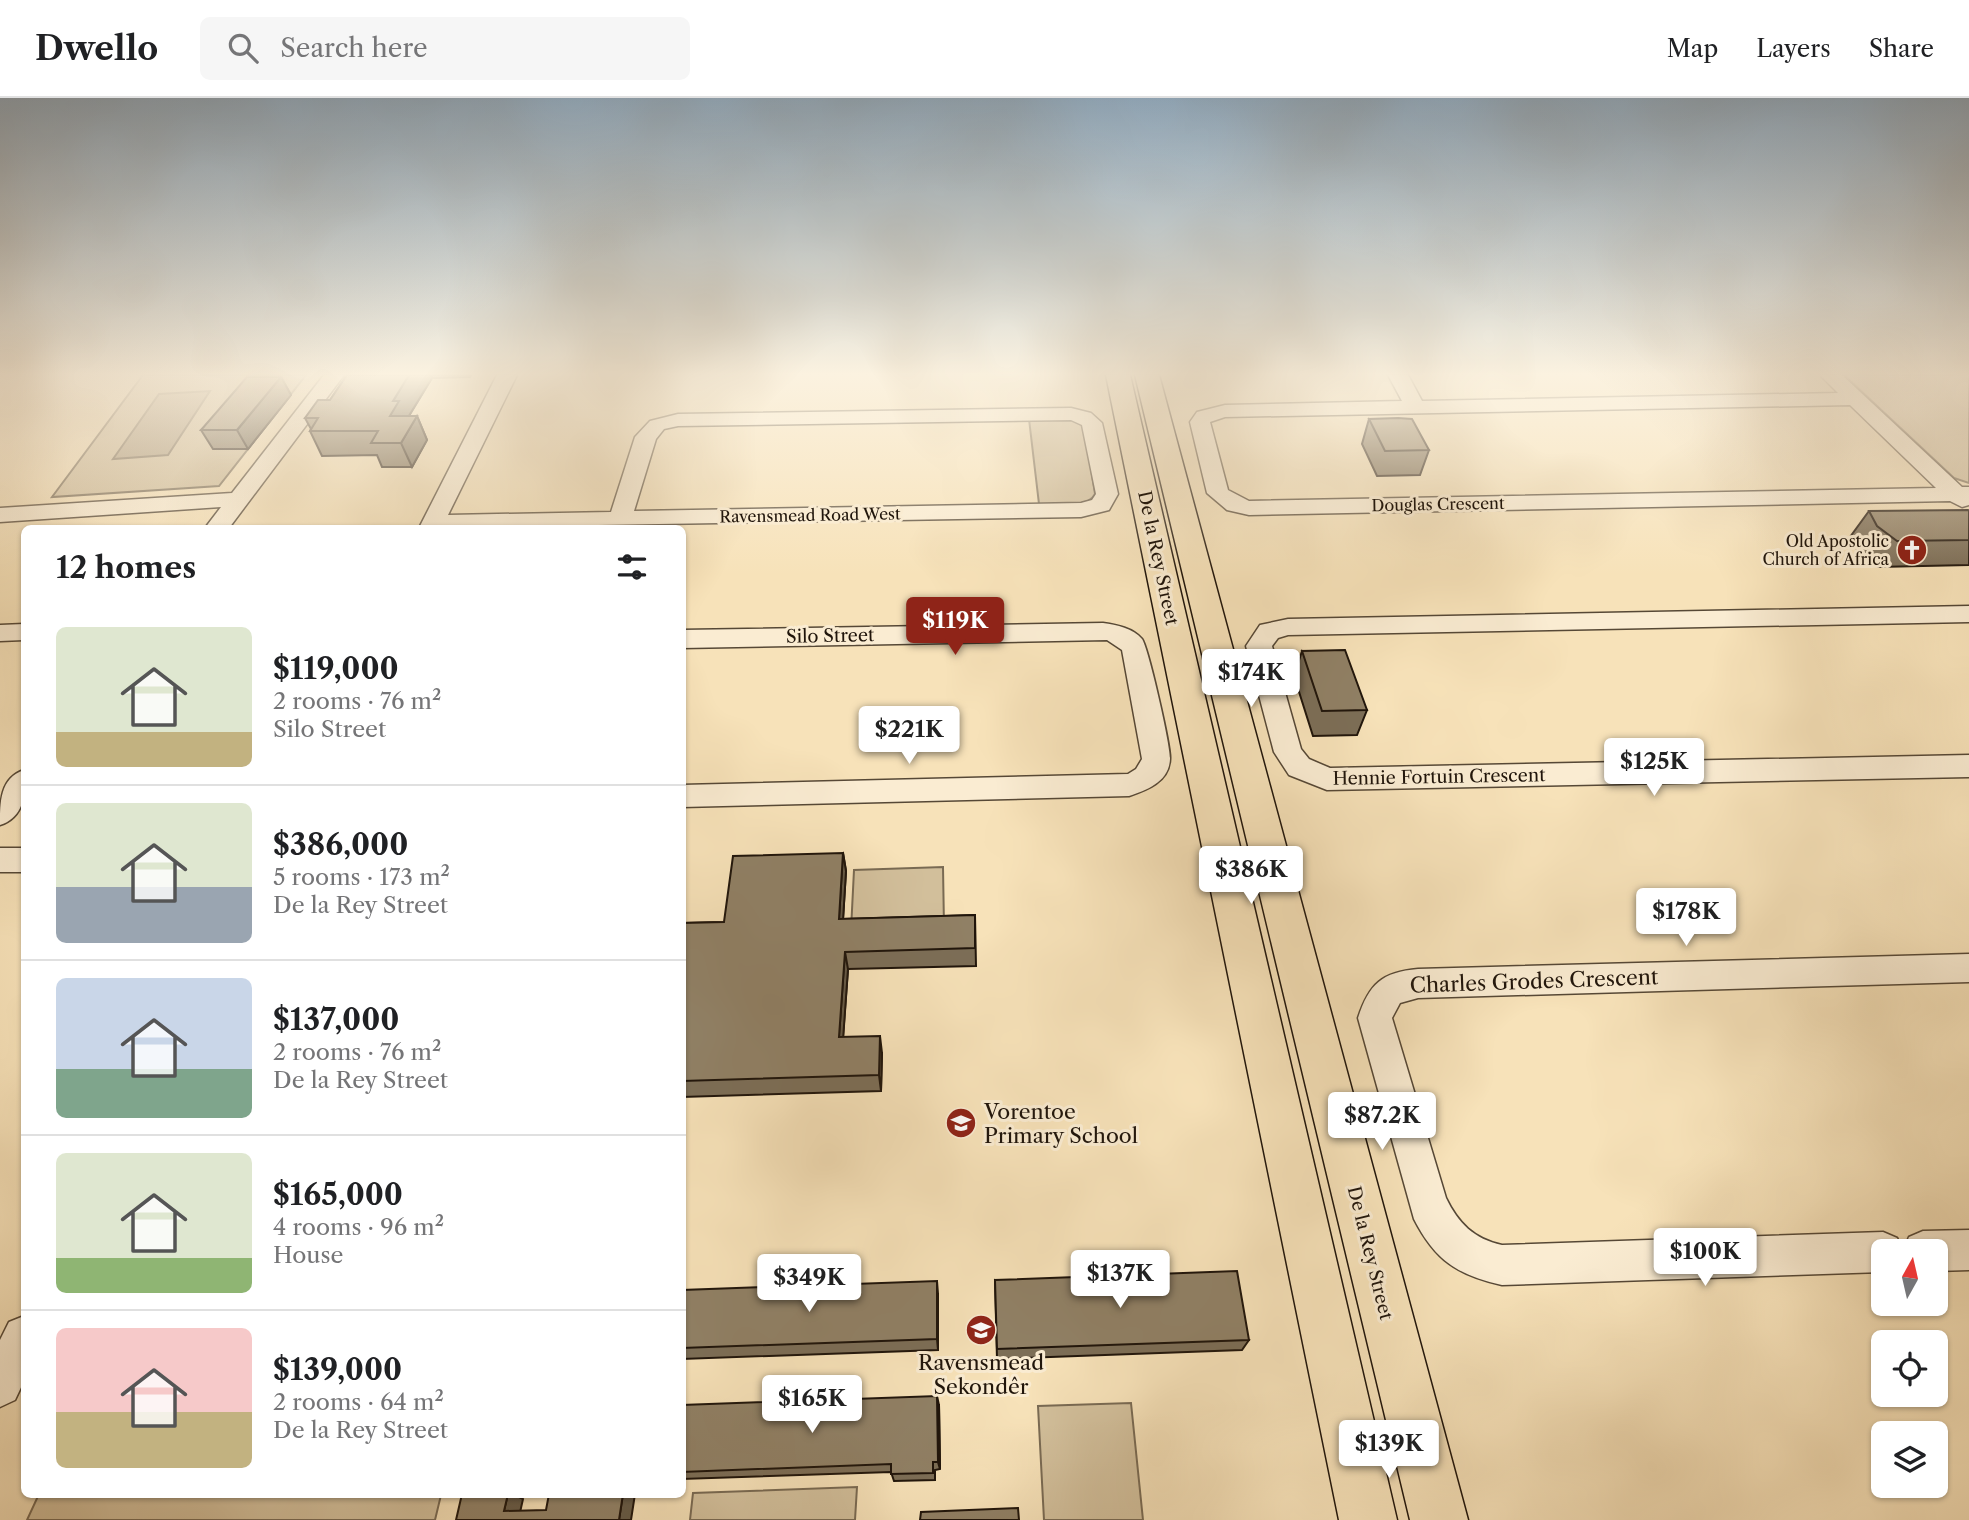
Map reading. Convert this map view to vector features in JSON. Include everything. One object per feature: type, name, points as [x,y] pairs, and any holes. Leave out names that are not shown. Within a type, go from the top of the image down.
[{"type":"main road","name":"De la Rey Street","points":[[1132,441],[1368,1520]]},
{"type":"main road","name":"De la Rey Street","points":[[1164,441],[1438,1520]]},
{"type":"street","points":[[219,525],[283,441]]},
{"type":"street","points":[[432,525],[474,441]]},
{"type":"street","name":"Ravensmead Road West","points":[[620,519],[645,441]]},
{"type":"street","name":"Ravensmead Road West","points":[[432,525],[1081,510],[1101,505],[1107,494],[1096,441]]},
{"type":"street","name":"Douglas Crescent","points":[[1205,441],[1218,493],[1235,505],[1249,508],[1964,498]]},
{"type":"street","points":[[1902,441],[1964,498]]},
{"type":"street","points":[[0,515],[239,499]]},
{"type":"street","name":"Hennie Fortuin Crescent","points":[[1969,614],[1284,627],[1269,632],[1259,646],[1288,752],[1299,767],[1326,779],[1969,765]]},
{"type":"street","name":"Silo Street","points":[[686,639],[1103,631],[1116,633],[1128,639],[1135,649],[1156,759],[1151,775],[1143,781],[1129,785],[686,796]]},
{"type":"street","points":[[0,633],[21,632]]},
{"type":"street","points":[[0,814],[15,785]]},
{"type":"street","points":[[0,860],[21,860]]},
{"type":"street","name":"Charles Grodes Crescent","points":[[1871,1252],[1502,1265],[1481,1261],[1456,1247],[1439,1229],[1428,1205],[1375,1018],[1379,1001],[1395,987],[1429,983],[1969,968]]},
{"type":"street","points":[[1948,1250],[1969,1250]]},
{"type":"street","points":[[0,1385],[21,1343]]},
{"type":"shaded area","points":[[94,441],[254,441],[219,486],[52,497]]},
{"type":"shaded area","points":[[125,441],[177,441],[168,455],[113,459]]},
{"type":"shaded area","points":[[1032,441],[1087,441],[1095,494],[1091,499],[1078,504],[1039,504]]},
{"type":"shaded area","points":[[1915,441],[1969,441],[1969,483],[1954,478]]},
{"type":"shaded area","points":[[943,867],[944,927],[851,930],[854,870]]},
{"type":"shaded area","points":[[1131,1403],[1143,1520],[1044,1520],[1038,1406]]},
{"type":"shaded area","points":[[857,1487],[855,1520],[690,1520],[693,1493]]},
{"type":"shaded area","points":[[37,1498],[440,1498],[435,1520],[27,1520]]},
{"type":"building","points":[[372,441],[402,441],[401,443]]},
{"type":"building","points":[[1380,441],[1424,441],[1429,450],[1385,451]]},
{"type":"building","points":[[1968,510],[1969,540],[1897,541],[1877,526],[1869,511]]},
{"type":"building","points":[[1345,650],[1367,710],[1322,711],[1302,651]]},
{"type":"building","points":[[843,853],[839,919],[975,915],[975,948],[845,952],[839,1037],[880,1036],[879,1075],[686,1081],[686,923],[724,922],[733,856]]},
{"type":"building","points":[[1237,1271],[1249,1340],[997,1349],[995,1280]]},
{"type":"building","points":[[937,1281],[937,1339],[686,1348],[686,1290]]},
{"type":"building","points":[[937,1396],[938,1462],[933,1462],[933,1473],[891,1474],[891,1464],[686,1472],[686,1405]]},
{"type":"building","points":[[461,1498],[507,1498],[504,1511],[546,1510],[548,1498],[622,1498],[619,1520],[456,1520]]},
{"type":"building","points":[[1018,1508],[1019,1520],[920,1520],[921,1512]]},
{"type":"place","name":"Old Apostolic Church of Africa","points":[[1912,550]]},
{"type":"place","name":"Vorentoe Primary School","points":[[961,1123]]},
{"type":"place","name":"Ravensmead Sekondêr","points":[[981,1330]]}]
